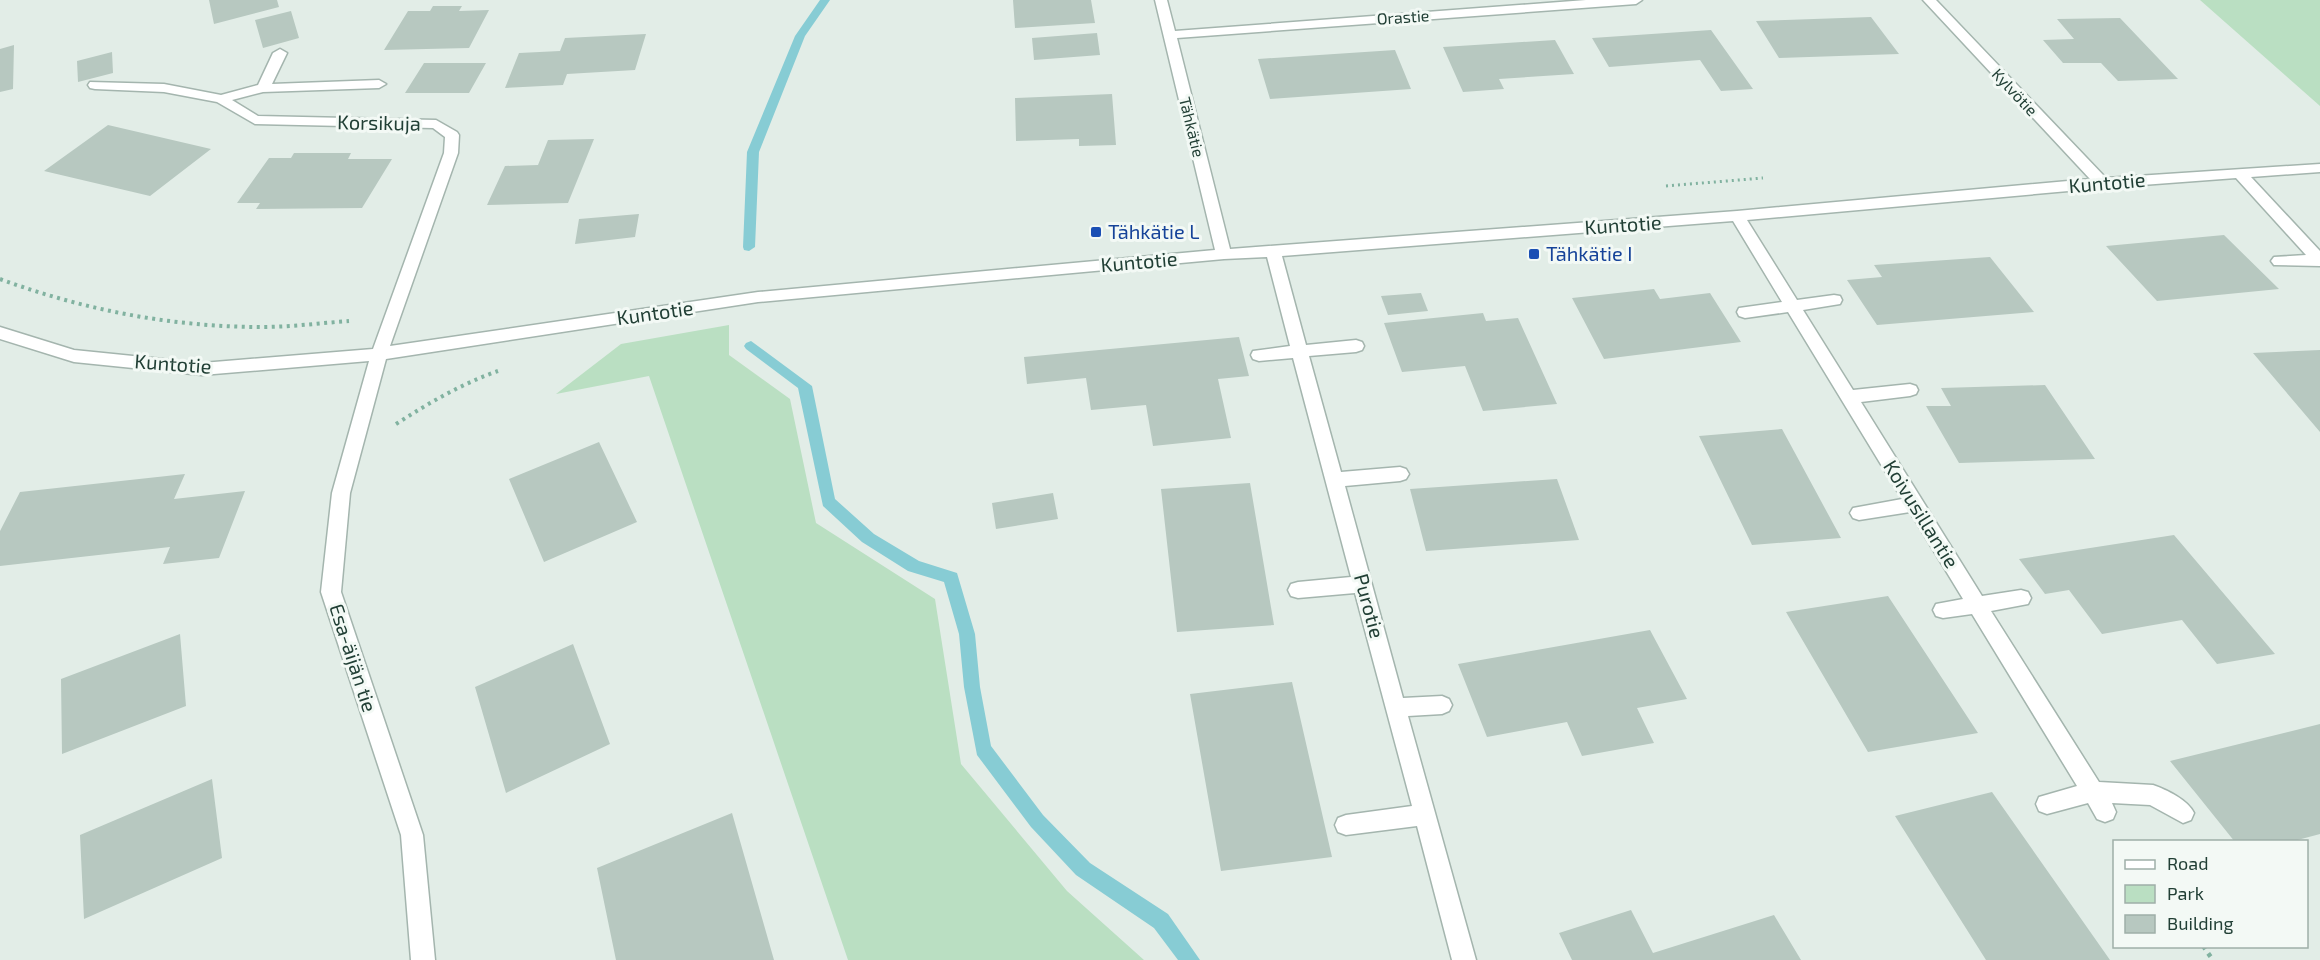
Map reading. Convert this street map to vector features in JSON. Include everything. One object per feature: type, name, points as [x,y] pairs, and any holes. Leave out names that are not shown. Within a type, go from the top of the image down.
[{"type":"street","name":"Tähkätie","points":[[1161,0],[1224,254]]},
{"type":"street","name":"Orastie","points":[[1169,35],[1636,0]]},
{"type":"street","name":"Kylvötie","points":[[1929,0],[2102,183]]},
{"type":"street","points":[[263,88],[280,53]]},
{"type":"street","points":[[95,85],[164,88],[221,99],[263,88],[379,84]]},
{"type":"street","name":"Korsikuja","points":[[221,99],[255,120],[436,124],[452,135],[451,153],[394,318],[379,354]]},
{"type":"street","name":"Kuntotie","points":[[0,333],[74,356],[202,369],[379,354],[758,297],[1224,254],[1737,216],[2102,183],[2320,168]]},
{"type":"street","points":[[2239,173],[2320,260]]},
{"type":"street","name":"Koivusillantie","points":[[1737,216],[2105,812]]},
{"type":"street","name":"Purotie","points":[[1273,252],[1464,960]]},
{"type":"street","points":[[2279,261],[2320,260]]},
{"type":"street","points":[[1745,312],[1834,300]]},
{"type":"street","points":[[1259,355],[1356,346]]},
{"type":"street","name":"Esa-äijän tie","points":[[379,354],[341,493],[331,592],[412,835],[423,960]]},
{"type":"street","points":[[1848,397],[1910,390]]},
{"type":"street","points":[[1335,480],[1400,474]]},
{"type":"street","points":[[1859,513],[1915,504]]},
{"type":"street","points":[[1298,590],[1362,584]]},
{"type":"street","points":[[1943,610],[2021,598]]},
{"type":"street","points":[[1396,707],[1442,705]]},
{"type":"street","points":[[2047,804],[2093,792],[2153,795],[2182,813]]},
{"type":"street","points":[[1346,825],[1425,815]]},
{"type":"path","points":[[352,454],[441,396],[475,379],[498,372],[506,335]]},
{"type":"green space","points":[[2200,0],[2320,0],[2320,106]]},
{"type":"green space","points":[[729,325],[729,355],[790,399],[816,523],[935,599],[961,764],[1067,891],[1144,960],[848,960],[649,376],[556,394],[621,344]]},
{"type":"building","points":[[209,0],[277,0],[279,7],[214,24]]},
{"type":"building","points":[[1013,0],[1091,0],[1095,23],[1015,28]]},
{"type":"building","points":[[433,6],[462,6],[459,11],[489,10],[469,48],[384,50],[408,11],[430,11]]},
{"type":"building","points":[[291,11],[299,38],[263,48],[255,20]]},
{"type":"building","points":[[1871,17],[1899,54],[1779,58],[1756,21]]},
{"type":"building","points":[[2120,18],[2178,79],[2118,81],[2101,63],[2063,63],[2043,40],[2074,39],[2057,19]]},
{"type":"building","points":[[1711,30],[1753,89],[1721,91],[1700,60],[1609,67],[1592,38]]},
{"type":"building","points":[[1097,33],[1100,55],[1034,60],[1032,38]]},
{"type":"building","points":[[646,34],[635,70],[567,74],[563,85],[505,88],[519,53],[560,51],[565,38]]},
{"type":"building","points":[[1555,40],[1574,74],[1499,79],[1504,89],[1463,92],[1443,47]]},
{"type":"building","points":[[14,45],[13,89],[0,92],[0,49]]},
{"type":"building","points":[[1395,50],[1411,89],[1270,99],[1258,59]]},
{"type":"building","points":[[112,52],[113,73],[78,82],[77,61]]},
{"type":"building","points":[[424,63],[486,63],[469,93],[405,93]]},
{"type":"building","points":[[1112,94],[1116,145],[1079,146],[1079,139],[1016,141],[1015,98]]},
{"type":"building","points":[[108,125],[211,149],[150,196],[44,171]]},
{"type":"building","points":[[594,139],[568,203],[487,205],[505,166],[538,165],[548,140]]},
{"type":"building","points":[[294,153],[351,153],[348,159],[392,159],[362,208],[256,209],[260,203],[237,203],[269,158],[291,158]]},
{"type":"building","points":[[639,214],[635,237],[575,244],[579,219]]},
{"type":"building","points":[[2224,235],[2279,289],[2157,301],[2106,246]]},
{"type":"building","points":[[1990,257],[2034,312],[1877,325],[1847,280],[1882,277],[1874,265]]},
{"type":"building","points":[[1654,289],[1660,299],[1710,293],[1741,342],[1604,359],[1572,298]]},
{"type":"building","points":[[1421,293],[1428,311],[1388,315],[1381,296]]},
{"type":"building","points":[[1483,313],[1486,321],[1518,318],[1557,404],[1483,411],[1465,366],[1402,372],[1384,323]]},
{"type":"building","points":[[1239,337],[1249,376],[1218,379],[1231,438],[1153,446],[1146,405],[1091,410],[1086,378],[1027,384],[1024,357]]},
{"type":"building","points":[[2320,350],[2320,432],[2253,353]]},
{"type":"building","points":[[2045,385],[2095,459],[1959,463],[1926,406],[1951,406],[1941,388]]},
{"type":"building","points":[[1782,429],[1841,538],[1752,545],[1699,436]]},
{"type":"building","points":[[599,442],[637,522],[544,562],[509,479]]},
{"type":"building","points":[[185,474],[174,499],[245,491],[219,558],[163,564],[170,547],[0,566],[0,531],[20,492]]},
{"type":"building","points":[[1557,479],[1579,540],[1426,551],[1410,489]]},
{"type":"building","points":[[1250,483],[1274,625],[1177,632],[1161,489]]},
{"type":"building","points":[[1053,493],[1058,519],[996,529],[992,503]]},
{"type":"building","points":[[2174,535],[2275,654],[2217,664],[2182,620],[2102,634],[2069,590],[2045,594],[2019,559]]},
{"type":"building","points":[[1888,596],[1978,733],[1868,752],[1786,612]]},
{"type":"building","points":[[1650,630],[1687,699],[1637,708],[1654,743],[1582,756],[1567,722],[1487,737],[1458,664]]},
{"type":"building","points":[[180,634],[186,706],[62,754],[61,679]]},
{"type":"building","points":[[573,644],[610,744],[506,793],[475,687]]},
{"type":"building","points":[[1292,682],[1332,857],[1221,871],[1190,694]]},
{"type":"building","points":[[2320,724],[2320,834],[2298,840],[2233,840],[2170,761]]},
{"type":"building","points":[[212,779],[222,858],[84,919],[80,835]]},
{"type":"building","points":[[1992,792],[2110,960],[1986,960],[1895,816]]},
{"type":"building","points":[[732,813],[774,960],[616,960],[597,868]]},
{"type":"building","points":[[1631,910],[1653,953],[1774,915],[1801,960],[1572,960],[1559,933]]},
{"type":"waterway","points":[[749,247],[753,152],[800,36],[825,0]]},
{"type":"waterway","points":[[751,346],[805,386],[828,502],[868,538],[914,566],[951,578],[967,634],[972,687],[983,749],[1037,821],[1083,869],[1161,921],[1190,960]]},
{"type":"place","name":"Tähkätie L","points":[[1096,232]]},
{"type":"place","name":"Tähkätie I","points":[[1534,254]]}]
